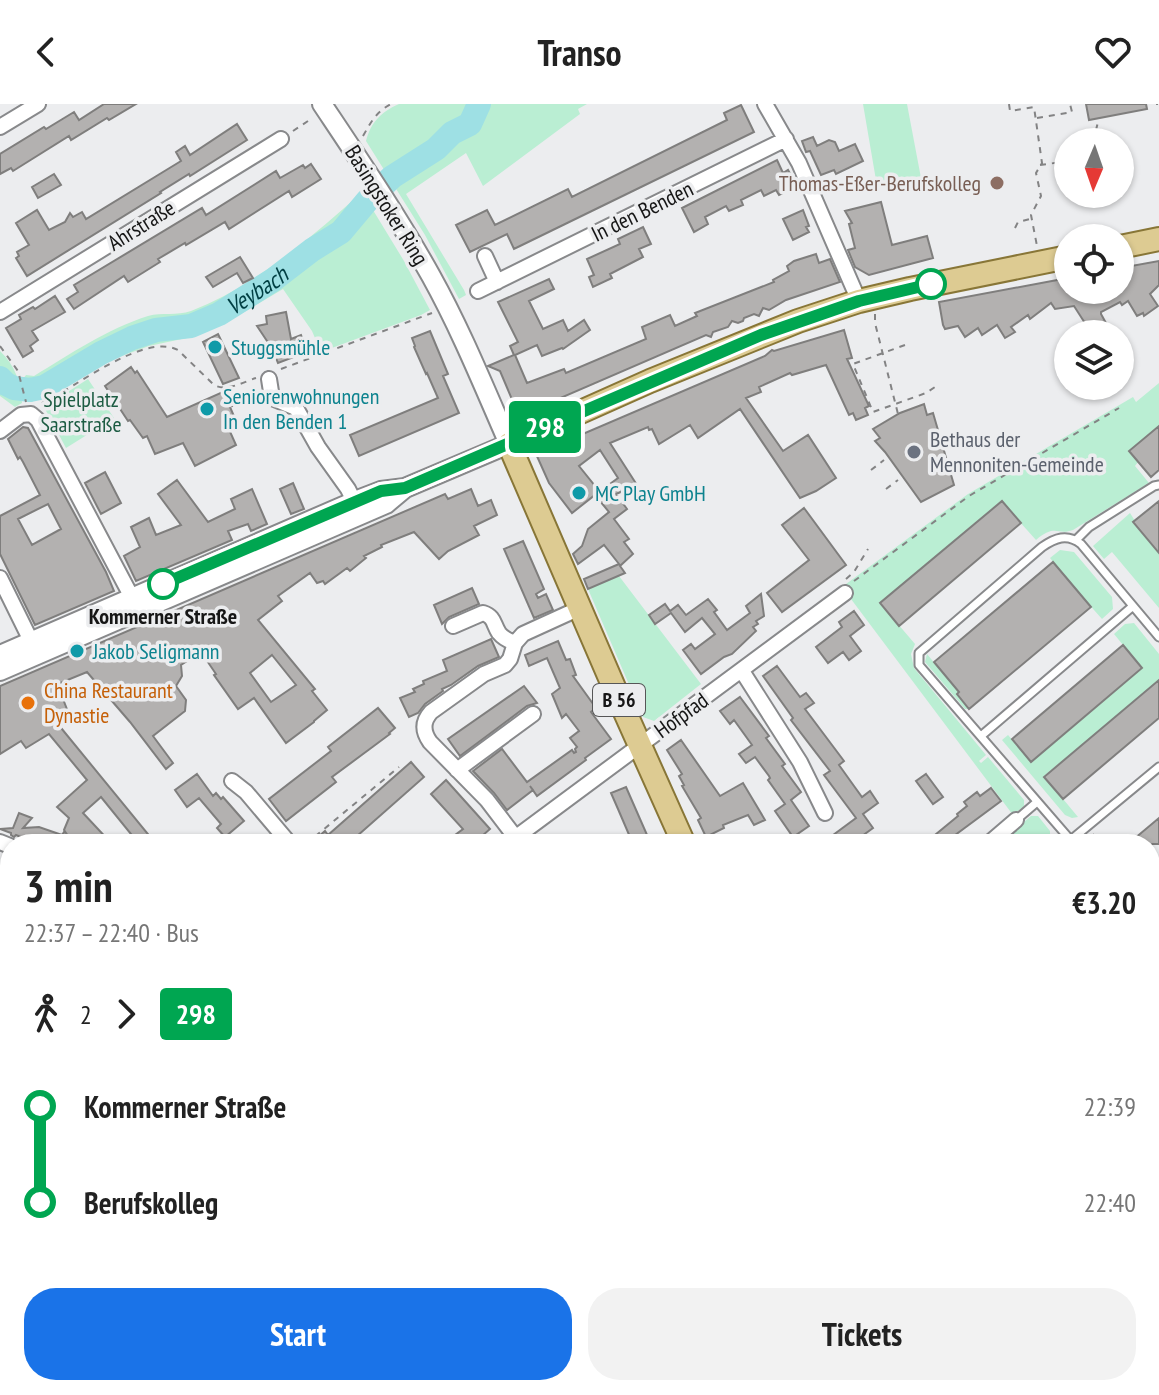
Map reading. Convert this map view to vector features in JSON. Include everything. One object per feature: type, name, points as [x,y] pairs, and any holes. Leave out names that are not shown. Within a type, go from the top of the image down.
[{"type":"main road","points":[[1134,244],[1159,239]]},
{"type":"main road","points":[[509,444],[798,321],[868,299],[1054,260]]},
{"type":"main road","name":"B 56","points":[[509,444],[680,834]]},
{"type":"street","points":[[0,127],[38,104]]},
{"type":"street","points":[[765,104],[799,163],[868,299]]},
{"type":"street","name":"Basingstoker Ring","points":[[318,111],[354,151],[389,206],[509,444]]},
{"type":"street","name":"Ahrstraße","points":[[0,312],[281,139]]},
{"type":"street","name":"In den Benden","points":[[478,291],[786,139]]},
{"type":"street","points":[[485,256],[497,282]]},
{"type":"street","points":[[268,376],[272,398],[296,408],[358,508]]},
{"type":"street","points":[[0,431],[16,418],[28,414],[34,416],[136,604]]},
{"type":"street","points":[[0,671],[34,648],[358,508],[386,504],[405,488],[509,444]]},
{"type":"street","points":[[0,578],[34,648]]},
{"type":"street","name":"Hofpfad","points":[[520,834],[845,593]]},
{"type":"street","points":[[453,626],[483,613],[493,618],[505,639],[515,643],[530,630],[580,608]]},
{"type":"street","name":"Hofpfad","points":[[507,834],[487,800],[424,734],[425,719],[431,712],[484,674],[505,665],[515,643]]},
{"type":"street","points":[[0,655],[34,648]]},
{"type":"street","points":[[742,671],[800,762],[825,813]]},
{"type":"street","points":[[457,770],[533,714]]},
{"type":"street","points":[[232,781],[246,792],[282,834]]},
{"type":"street","points":[[1000,834],[1016,820]]},
{"type":"lane","points":[[1076,540],[1089,527],[1159,485]]},
{"type":"lane","points":[[1063,834],[919,665],[920,650],[1042,547],[1061,537],[1076,540],[1087,550],[1159,637]]},
{"type":"lane","points":[[981,736],[1133,606]]},
{"type":"lane","points":[[1081,834],[1159,767]]},
{"type":"lane","points":[[1016,820],[1037,802]]},
{"type":"path","points":[[354,151],[372,119],[391,104]]},
{"type":"path","points":[[1009,104],[1010,111],[1038,104]]},
{"type":"path","points":[[1036,118],[1072,114],[1070,104]]},
{"type":"path","points":[[1034,107],[1042,163],[1036,173],[1041,196],[1031,215],[1040,262]]},
{"type":"path","points":[[281,139],[318,111]]},
{"type":"path","points":[[1096,128],[1099,118]]},
{"type":"path","points":[[1040,165],[1054,163]]},
{"type":"path","points":[[1015,228],[1018,222],[1032,219]]},
{"type":"path","points":[[868,299],[898,414]]},
{"type":"path","points":[[281,369],[440,311]]},
{"type":"path","points":[[28,414],[41,403],[62,394],[111,362],[158,345],[178,350],[221,388],[268,376]]},
{"type":"path","points":[[905,345],[853,364],[873,412],[935,387]]},
{"type":"path","points":[[0,346],[11,360],[25,397]]},
{"type":"path","points":[[845,593],[844,588],[969,496],[1119,408]]},
{"type":"path","points":[[871,470],[884,460]]},
{"type":"path","points":[[886,489],[898,480]]},
{"type":"path","points":[[831,604],[839,585],[854,572],[868,549]]},
{"type":"path","points":[[318,834],[399,767]]},
{"type":"green space","points":[[399,104],[587,104],[578,109],[580,114],[483,186],[466,153],[406,194],[464,290],[466,295],[459,299],[425,235],[366,141],[378,118]]},
{"type":"green space","points":[[863,104],[907,104],[921,178],[877,186]]},
{"type":"green space","points":[[362,192],[430,310],[321,352],[312,331],[283,289],[224,324],[196,336],[149,346],[108,361],[59,391],[29,402],[23,379],[26,375],[34,376],[133,321],[153,315],[191,311],[237,289],[303,243]]},
{"type":"green space","points":[[0,351],[10,362],[19,381],[22,403],[15,407],[0,396]]},
{"type":"green space","name":"Spielplatz Saarstraße","points":[[88,379],[114,418],[66,448],[44,407]]},
{"type":"green space","points":[[1159,383],[1159,426],[1130,451],[1138,462],[1135,466],[1149,483],[1073,530],[1048,532],[1036,540],[1001,501],[880,603],[915,644],[911,654],[914,668],[986,755],[979,761],[981,763],[988,757],[1024,800],[1024,806],[1013,815],[842,587],[968,494],[1128,400],[1134,399],[1136,402]]},
{"type":"green space","points":[[1130,513],[1135,521],[1133,523],[1159,553],[1159,608],[1112,552],[1104,559],[1093,546]]},
{"type":"green space","points":[[1060,550],[1074,552],[1112,597],[1113,609],[1102,619],[1078,592],[957,694],[969,709],[965,709],[925,662],[927,654],[946,677],[1065,577],[1050,558]]},
{"type":"green space","points":[[619,576],[701,684],[654,721],[643,717],[588,589]]},
{"type":"green space","points":[[1134,623],[1159,654],[1159,688],[1155,684],[1044,776],[1078,817],[1072,818],[1065,815],[1002,740],[1008,735],[1031,761],[1142,668],[1114,634],[1125,624]]},
{"type":"green space","points":[[1031,816],[1038,816],[1050,831],[1050,834],[1010,834]]},
{"type":"building","points":[[104,104],[136,104],[71,140],[69,136],[13,171],[11,168],[0,174],[0,154],[74,112],[79,120]]},
{"type":"building","points":[[1086,104],[1146,104],[1147,109],[1089,120]]},
{"type":"building","points":[[741,105],[754,132],[514,249],[507,234],[470,252],[456,225],[487,210],[495,225],[568,189],[572,197],[727,120],[724,113]]},
{"type":"building","points":[[237,124],[247,140],[27,276],[16,258],[19,256],[17,252],[29,245],[16,223],[37,210],[49,230],[65,222],[70,213],[73,217],[82,212],[86,219],[181,161],[176,152],[185,146],[190,155]]},
{"type":"building","points":[[813,137],[817,146],[829,140],[835,142],[839,151],[855,144],[863,161],[836,174],[834,170],[821,175],[802,141]]},
{"type":"building","points":[[777,160],[783,173],[788,170],[797,186],[779,195],[776,190],[764,196],[761,190],[741,200],[743,205],[729,211],[726,206],[705,217],[708,224],[694,232],[682,208]]},
{"type":"building","points":[[311,164],[321,179],[292,197],[289,191],[229,229],[225,222],[158,259],[160,262],[128,282],[124,276],[74,309],[67,299],[78,292],[74,285],[202,208],[206,215],[276,171],[280,178]]},
{"type":"building","points":[[54,174],[61,185],[38,198],[32,187]]},
{"type":"building","points":[[881,202],[892,245],[927,236],[933,258],[869,275],[855,267],[848,250],[855,248],[849,224],[852,223],[845,211]]},
{"type":"building","points":[[803,210],[809,232],[793,240],[783,219]]},
{"type":"building","points":[[643,227],[651,244],[639,249],[643,257],[610,274],[612,278],[593,287],[589,277],[594,275],[587,259],[620,244],[618,239]]},
{"type":"building","points":[[816,254],[819,263],[830,259],[840,282],[786,300],[769,310],[763,308],[759,316],[754,314],[738,323],[732,321],[728,327],[713,332],[711,337],[706,335],[519,416],[500,371],[488,366],[514,355],[510,346],[518,342],[498,302],[549,279],[554,289],[529,301],[543,329],[563,320],[568,331],[584,320],[590,330],[563,349],[542,356],[537,345],[515,355],[527,383],[564,369],[566,373],[646,339],[642,327],[670,315],[675,326],[697,316],[695,313],[774,282],[789,271],[787,266],[794,261]]},
{"type":"building","points":[[240,257],[253,278],[243,283],[237,273],[213,287],[206,277]]},
{"type":"building","points":[[1159,261],[1159,285],[1150,294],[1158,306],[1144,316],[1143,313],[1137,316],[1130,304],[1134,304],[1134,265]]},
{"type":"building","points":[[1054,281],[1054,304],[1116,304],[1101,312],[1104,320],[1083,320],[1074,306],[1055,309],[1051,303],[1030,319],[1028,315],[1011,327],[1015,332],[1005,338],[997,325],[982,335],[978,328],[965,337],[958,326],[945,329],[939,302]]},
{"type":"building","points":[[55,296],[65,312],[32,331],[38,340],[30,346],[33,351],[23,357],[6,328],[21,319],[19,315]]},
{"type":"building","points":[[286,312],[291,339],[301,335],[307,352],[278,363],[257,326],[267,324],[266,316]]},
{"type":"building","points":[[844,330],[852,358],[847,359],[869,406],[865,408],[868,415],[856,420],[853,413],[849,415],[826,365],[790,373],[759,387],[761,392],[746,398],[783,451],[808,435],[836,478],[800,498],[740,409],[698,438],[690,425],[659,444],[648,427],[610,443],[637,485],[616,494],[627,509],[614,519],[629,539],[624,542],[633,554],[620,566],[625,573],[588,589],[584,579],[619,564],[604,545],[578,564],[573,554],[582,546],[588,529],[609,512],[595,495],[572,513],[549,483],[536,454],[774,351]],"holes":[[[600,450],[618,478],[595,495],[599,491],[579,466]]]},
{"type":"building","points":[[430,331],[448,374],[443,376],[459,413],[359,456],[350,435],[438,398],[412,338]]},
{"type":"building","points":[[218,334],[239,378],[223,384],[203,342]]},
{"type":"building","name":"Seniorenwohnungen In den Benden 1","points":[[131,367],[135,373],[137,371],[167,417],[225,391],[236,421],[227,425],[236,445],[195,466],[183,443],[155,454],[147,436],[143,438],[128,421],[105,386]]},
{"type":"building","name":"Bethaus der Mennoniten-Gemeinde","points":[[924,404],[927,415],[933,413],[954,485],[921,502],[875,441],[880,438],[873,429],[900,413]]},
{"type":"building","points":[[1159,426],[1159,470],[1151,477],[1129,451]]},
{"type":"building","points":[[23,427],[28,428],[114,591],[35,625],[0,554],[0,516],[40,495],[8,439]],"holes":[[[48,504],[61,529],[32,545],[18,519]]]},
{"type":"building","points":[[105,472],[121,503],[101,514],[85,483]]},
{"type":"building","points":[[177,480],[208,522],[235,509],[231,499],[252,489],[267,524],[251,531],[248,524],[228,531],[232,540],[136,581],[124,556],[140,547],[131,527],[149,518],[156,535],[181,525],[158,494]]},
{"type":"building","points":[[293,483],[304,509],[291,514],[280,489]]},
{"type":"building","points":[[471,489],[478,506],[491,500],[497,515],[474,526],[479,535],[439,559],[414,532],[381,545],[364,556],[366,558],[350,571],[347,568],[325,584],[323,581],[317,583],[310,573],[278,596],[282,601],[258,620],[315,689],[312,691],[327,710],[286,743],[254,698],[238,709],[201,652],[181,665],[182,676],[176,686],[186,700],[185,711],[153,736],[173,763],[166,769],[87,672],[60,683],[70,717],[57,723],[148,834],[131,834],[101,797],[83,813],[103,834],[63,834],[66,833],[64,830],[69,818],[57,807],[87,780],[49,734],[26,748],[21,741],[0,754],[0,686],[445,494],[448,499]],"holes":[[[272,655],[296,685],[271,702],[250,673]]]},
{"type":"building","points":[[1002,501],[1021,523],[899,626],[880,603]]},
{"type":"building","points":[[1159,501],[1159,553],[1133,522]]},
{"type":"building","points":[[804,508],[846,565],[782,612],[767,593],[809,560],[782,525]]},
{"type":"building","points":[[523,541],[544,589],[536,594],[538,598],[546,594],[553,610],[534,618],[504,549]]},
{"type":"building","points":[[1053,562],[1091,607],[969,709],[934,662]]},
{"type":"building","points":[[472,588],[479,604],[449,617],[442,624],[434,605]]},
{"type":"building","points":[[761,594],[764,616],[756,621],[758,624],[753,627],[756,631],[732,654],[701,674],[683,650],[691,644],[695,649],[715,634],[702,618],[685,632],[671,613],[655,624],[649,615],[665,604],[670,611],[678,605],[686,615],[708,599],[727,630],[750,613],[746,606]]},
{"type":"building","points":[[854,611],[864,625],[850,636],[861,651],[849,660],[843,652],[828,663],[816,647],[842,627],[839,622]]},
{"type":"building","points":[[491,639],[499,657],[478,666],[442,689],[418,713],[409,717],[400,698],[415,692],[413,689],[424,684],[423,681],[447,671],[443,660]]},
{"type":"building","points":[[558,641],[566,660],[570,659],[576,675],[573,676],[596,708],[591,712],[611,739],[537,796],[533,790],[507,810],[473,771],[502,749],[527,782],[572,750],[576,752],[577,747],[570,738],[579,731],[566,714],[562,718],[552,694],[560,688],[547,658],[529,666],[525,655]]},
{"type":"building","points":[[1123,645],[1142,668],[1031,762],[1012,739]]},
{"type":"building","points":[[777,666],[800,697],[806,693],[814,703],[805,709],[844,761],[839,765],[862,797],[870,791],[878,803],[863,814],[873,828],[865,834],[834,834],[856,818],[824,775],[830,771],[791,720],[793,718],[763,676]]},
{"type":"building","points":[[1159,680],[1159,718],[1063,799],[1044,777]]},
{"type":"building","points":[[524,686],[537,703],[527,706],[460,756],[448,739]]},
{"type":"building","points":[[740,697],[769,736],[766,738],[785,764],[782,766],[801,792],[791,800],[809,826],[797,834],[791,834],[775,811],[785,804],[768,780],[769,776],[755,757],[746,763],[739,754],[752,745],[734,720],[730,724],[720,711]]},
{"type":"building","points":[[378,708],[395,728],[332,777],[336,782],[286,821],[269,799],[331,751],[328,747]]},
{"type":"building","points":[[681,740],[720,796],[743,783],[765,820],[754,825],[748,815],[723,825],[724,828],[712,834],[705,834],[698,820],[701,818],[682,786],[679,776],[682,774],[667,750]]},
{"type":"building","points":[[411,762],[424,777],[359,834],[329,834]]},
{"type":"building","points":[[197,774],[213,796],[216,793],[221,799],[223,797],[244,821],[229,834],[222,834],[217,828],[221,824],[199,798],[187,807],[175,790]]},
{"type":"building","points":[[926,774],[943,797],[933,804],[916,781]]},
{"type":"building","points":[[446,780],[490,829],[484,834],[456,834],[463,829],[431,794]]},
{"type":"building","points":[[626,787],[647,834],[629,834],[611,793]]},
{"type":"building","points":[[991,788],[1001,801],[956,834],[936,834],[967,806],[964,802],[977,792],[980,796]]},
{"type":"building","points":[[19,813],[32,818],[23,828],[39,827],[59,834],[11,834],[0,829],[13,828]]},
{"type":"building","points":[[1159,818],[1159,834],[1140,834]]},
{"type":"waterway","name":"Veybach","points":[[0,378],[14,388],[30,390],[44,387],[132,338],[156,330],[191,326],[219,314],[341,232],[392,177],[436,149],[452,133],[470,124],[479,104]]},
{"type":"bus line","name":"298","points":[[163,584],[355,501],[381,491],[405,488],[761,335],[859,301],[931,284]]},
{"type":"place","name":"Thomas-Eßer-Berufskolleg","points":[[997,183]]},
{"type":"place","name":"Stuggsmühle","points":[[215,347]]},
{"type":"place","name":"Seniorenwohnungen In den Benden 1","points":[[207,409]]},
{"type":"place","name":"Bethaus der Mennoniten-Gemeinde","points":[[914,452]]},
{"type":"place","name":"MC Play GmbH","points":[[579,493]]},
{"type":"place","name":"Kommerner Straße","points":[[163,584]]},
{"type":"place","name":"Jakob Seligmann","points":[[77,651]]},
{"type":"place","name":"China Restaurant Dynastie","points":[[28,703]]}]
